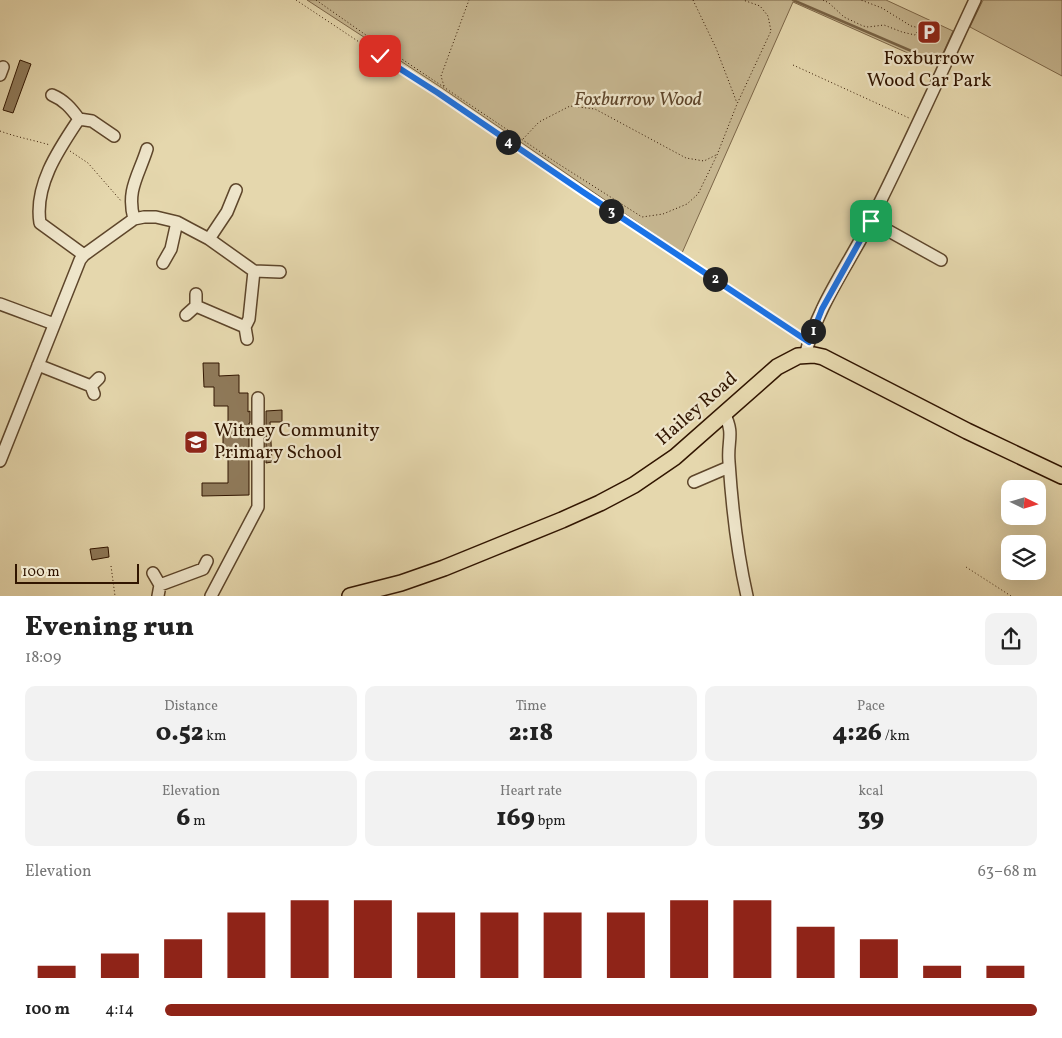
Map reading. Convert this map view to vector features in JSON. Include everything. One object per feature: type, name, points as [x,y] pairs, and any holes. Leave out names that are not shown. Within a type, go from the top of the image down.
[{"type":"main road","name":"Hailey Road","points":[[350,596],[401,583],[444,568],[562,520],[634,485],[675,456],[777,367],[807,349],[967,431],[1062,476]]},
{"type":"street","points":[[807,349],[822,309],[871,221],[975,0]]},
{"type":"street","points":[[52,95],[68,105],[79,119],[92,121],[114,136]]},
{"type":"street","points":[[79,119],[54,157],[43,187],[36,224],[84,255]]},
{"type":"street","points":[[0,462],[80,260],[124,224],[133,214],[132,187],[147,149]]},
{"type":"street","points":[[209,239],[227,212],[236,190]]},
{"type":"street","points":[[133,214],[177,222],[209,239],[254,270],[280,272]]},
{"type":"street","points":[[871,221],[941,260]]},
{"type":"street","points":[[163,263],[171,249],[177,222]]},
{"type":"street","points":[[247,340],[245,327],[249,319],[254,270]]},
{"type":"street","points":[[186,315],[196,300],[245,327]]},
{"type":"street","points":[[0,304],[54,324]]},
{"type":"street","points":[[38,365],[94,386]]},
{"type":"street","points":[[211,596],[258,507],[258,398]]},
{"type":"street","points":[[724,413],[730,426],[729,467],[738,560],[747,596]]},
{"type":"street","points":[[694,482],[729,467]]},
{"type":"street","points":[[153,573],[159,590],[203,569],[207,561]]},
{"type":"path","points":[[296,0],[438,93],[807,349]]},
{"type":"path","points":[[316,0],[523,140],[642,217],[663,214],[687,204],[698,194],[717,155],[737,104],[770,31],[768,16],[760,6],[743,0]]},
{"type":"path","points":[[444,87],[441,76],[469,0]]},
{"type":"path","points":[[693,0],[716,48],[737,104]]},
{"type":"path","points":[[823,0],[830,3],[844,17],[866,27],[884,25],[916,35],[920,28],[911,26],[882,8],[861,0]]},
{"type":"path","points":[[793,65],[918,124]]},
{"type":"path","points":[[523,140],[539,122],[570,106],[595,109],[686,158],[704,161],[717,155]]},
{"type":"path","points":[[0,132],[15,137],[33,139],[74,153],[88,163],[133,214]]},
{"type":"path","points":[[112,566],[115,596]]},
{"type":"path","points":[[966,566],[1010,596]]},
{"type":"green space","name":"Foxburrow Wood","points":[[307,0],[886,0],[953,31],[937,66],[793,2],[682,253],[442,88]]},
{"type":"green space","points":[[983,0],[1062,0],[1062,76],[970,27]]},
{"type":"building","points":[[20,60],[31,64],[13,113],[3,110]]},
{"type":"building","points":[[203,363],[219,363],[219,376],[239,375],[239,393],[248,393],[248,412],[250,411],[249,495],[202,496],[202,483],[228,483],[228,456],[223,456],[223,432],[228,432],[228,406],[214,406],[214,387],[204,387]]},
{"type":"building","points":[[282,410],[282,422],[270,422],[272,462],[266,463],[266,411]]},
{"type":"building","points":[[108,547],[109,557],[92,560],[90,549]]},
{"type":"waterway","points":[[793,0],[937,62]]},
{"type":"place","name":"Foxburrow Wood Car Park","points":[[929,32]]},
{"type":"place","name":"Witney Community Primary School","points":[[196,442]]},
{"type":"route","points":[[380,56],[809,342],[822,309],[871,221]]}]
